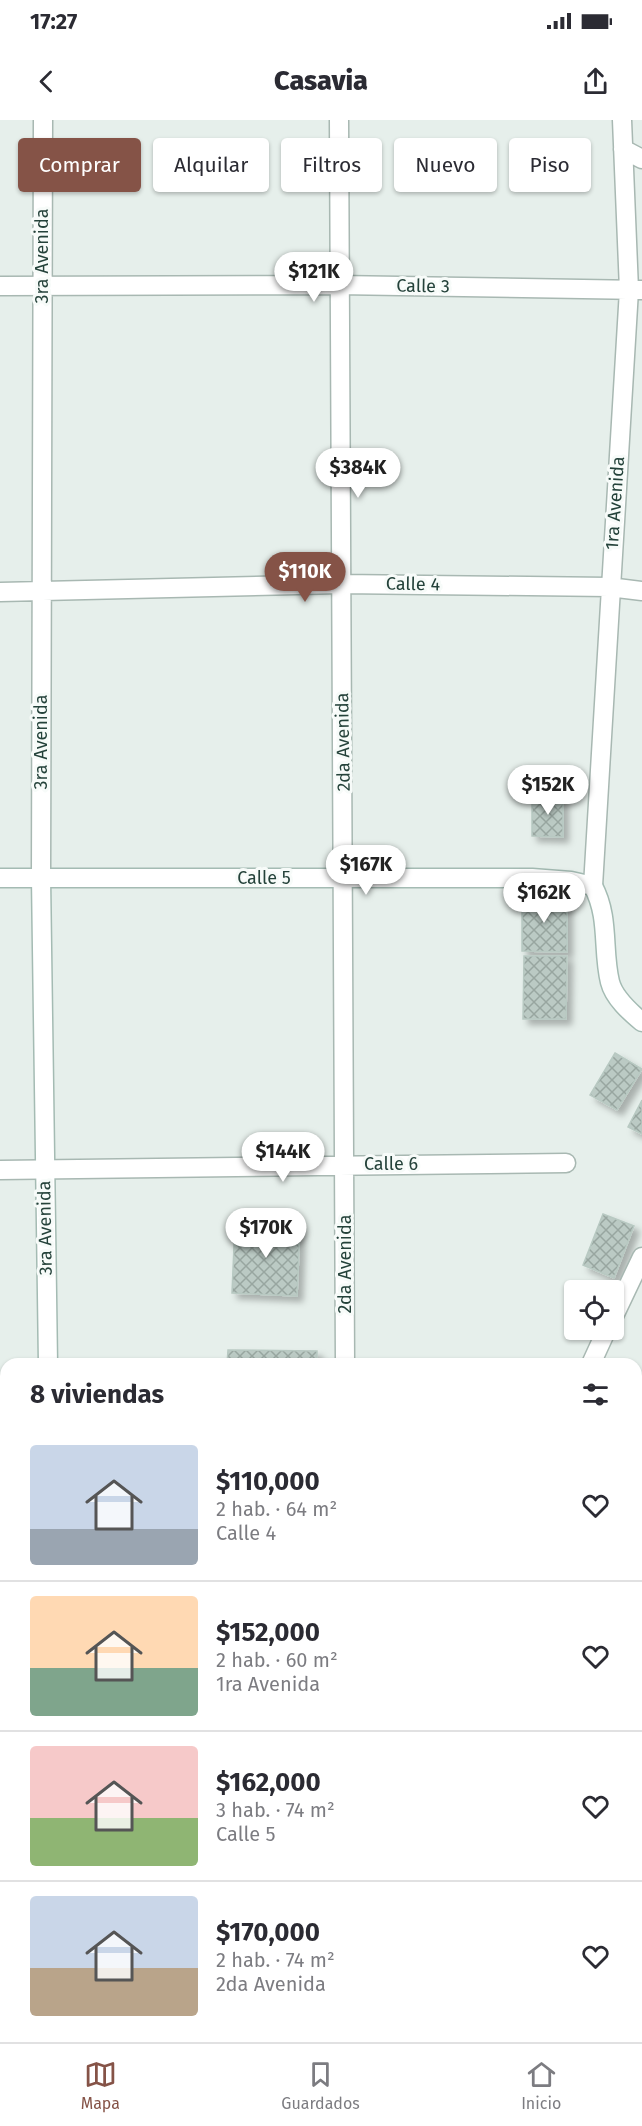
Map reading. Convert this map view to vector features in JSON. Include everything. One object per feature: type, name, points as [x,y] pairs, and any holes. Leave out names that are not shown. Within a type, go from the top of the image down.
[{"type":"street","name":"3ra Avenida","points":[[43,120],[41,878],[48,1358]]},
{"type":"street","name":"2da Avenida","points":[[339,120],[345,1358]]},
{"type":"street","name":"1ra Avenida","points":[[593,886],[625,344],[638,293],[622,120]]},
{"type":"street","points":[[623,149],[642,159]]},
{"type":"street","name":"Calle 3","points":[[0,286],[338,285],[638,293]]},
{"type":"street","name":"Calle 4","points":[[0,592],[341,584],[609,587],[642,591]]},
{"type":"street","name":"Calle 5","points":[[0,878],[532,878],[571,881],[593,886]]},
{"type":"street","points":[[593,886],[602,903],[610,984],[621,1002],[642,1022]]},
{"type":"street","name":"Calle 6","points":[[0,1170],[566,1163]]},
{"type":"street","points":[[624,1295],[642,1257]]},
{"type":"street","points":[[594,1358],[602,1340]]},
{"type":"building","points":[[532,795],[563,795],[563,837],[532,836]]},
{"type":"building","points":[[522,896],[567,897],[567,952],[522,951]]},
{"type":"building","points":[[524,956],[567,956],[566,1019],[523,1019]]},
{"type":"building","points":[[615,1053],[642,1069],[617,1110],[590,1095]]},
{"type":"building","points":[[642,1100],[642,1134],[628,1127]]},
{"type":"building","points":[[603,1214],[634,1226],[614,1278],[583,1265]]},
{"type":"building","points":[[235,1222],[300,1225],[297,1296],[232,1293]]},
{"type":"building","points":[[228,1350],[317,1351],[317,1358],[227,1358]]}]
